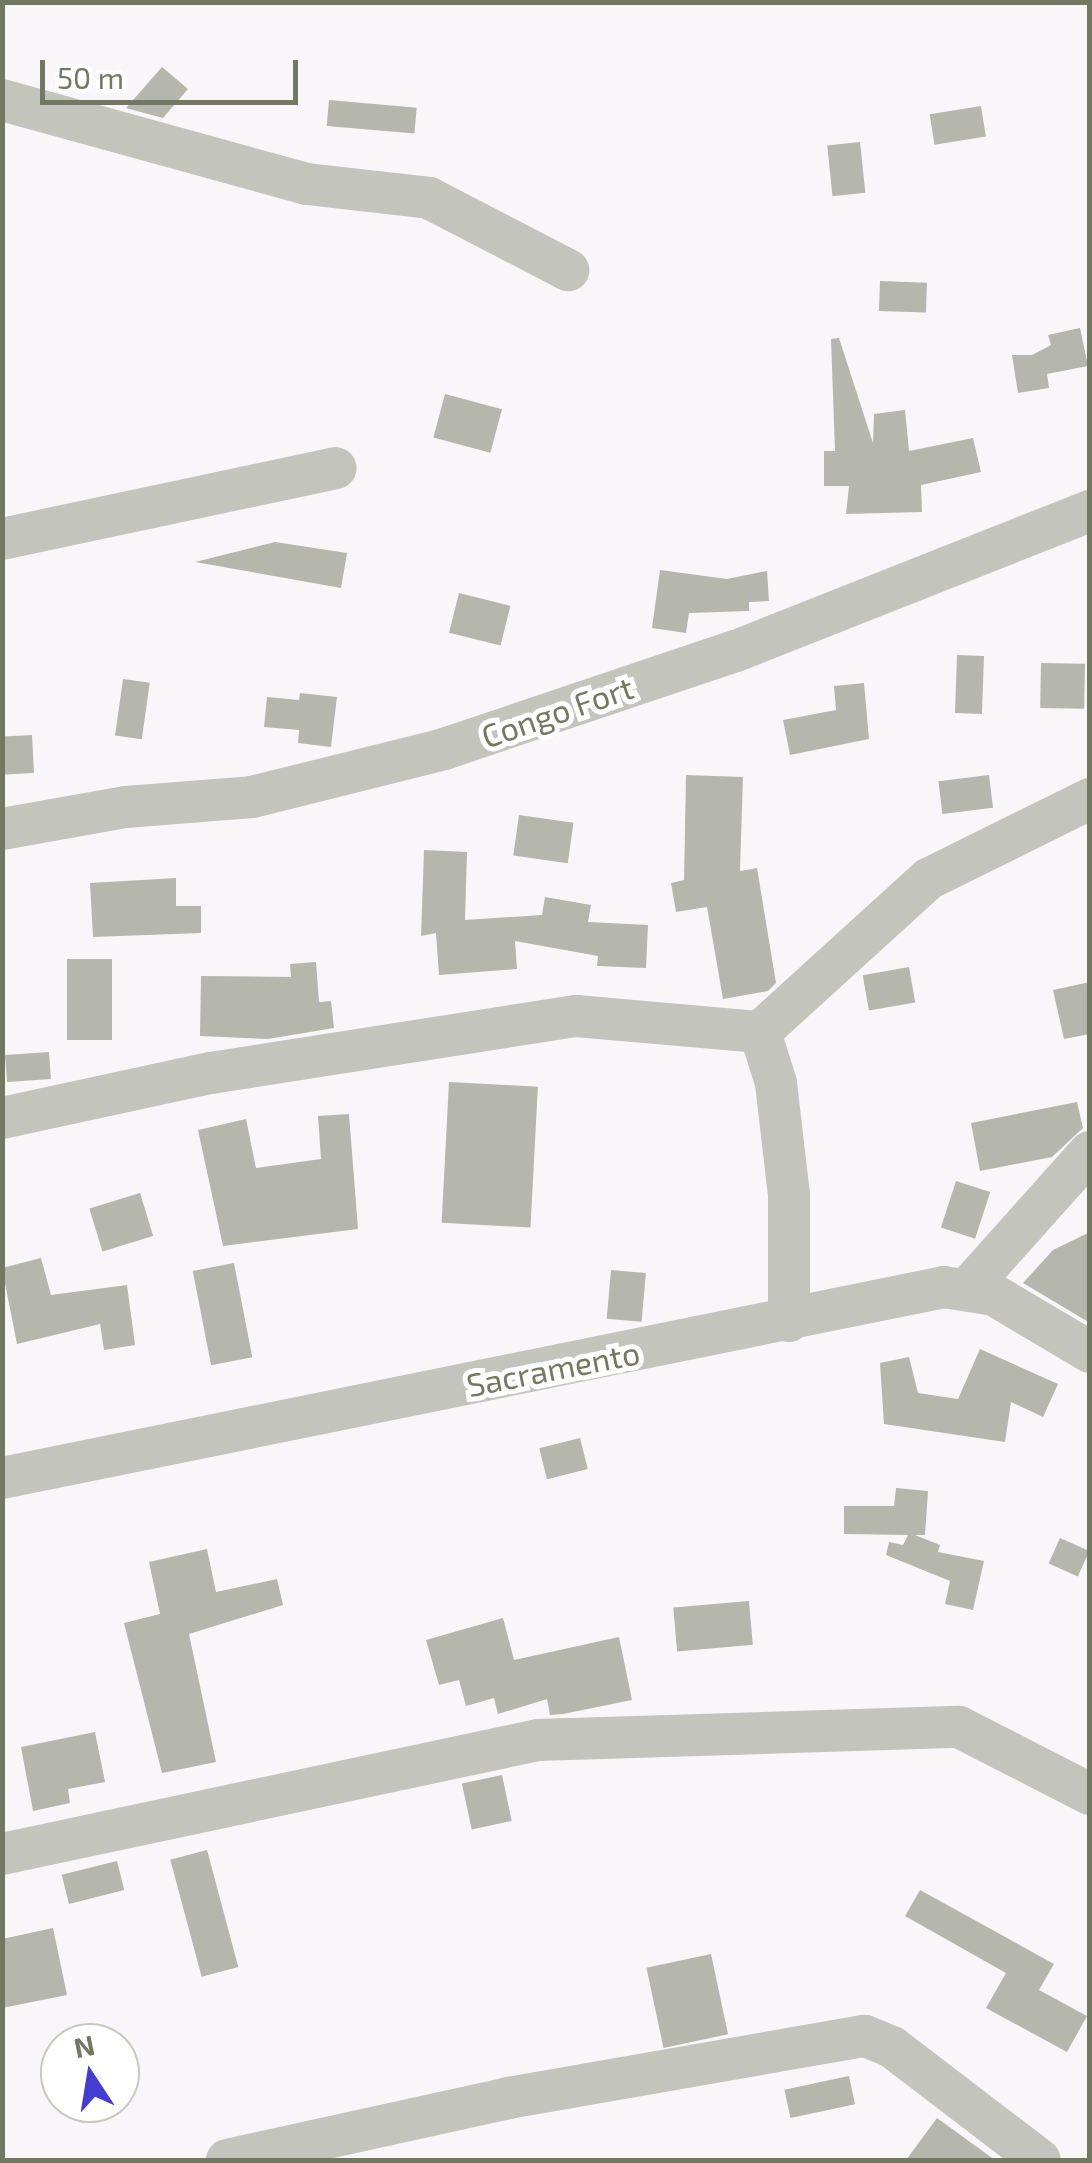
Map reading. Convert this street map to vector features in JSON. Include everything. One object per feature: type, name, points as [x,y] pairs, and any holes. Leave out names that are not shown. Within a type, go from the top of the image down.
[{"type":"street","points":[[2,100],[307,184],[429,198],[568,270]]},
{"type":"street","points":[[2,539],[336,468]]},
{"type":"street","name":"Congo Fort","points":[[2,829],[126,806],[252,797],[444,749],[736,652],[1090,510]]},
{"type":"street","points":[[2,1118],[211,1074],[576,1016],[760,1032],[928,878],[1090,799]]},
{"type":"street","points":[[760,1032],[776,1082],[789,1195],[790,1321]]},
{"type":"street","points":[[1090,1152],[970,1286],[1090,1352]]},
{"type":"street","name":"Sacramento","points":[[2,1478],[970,1286]]},
{"type":"street","points":[[2,1854],[538,1740],[959,1727],[1090,1794]]},
{"type":"street","points":[[227,2160],[508,2098],[865,2036],[892,2047],[1040,2160]]},
{"type":"building","points":[[162,67],[188,89],[163,118],[126,108]]},
{"type":"building","points":[[329,100],[417,108],[414,134],[327,126]]},
{"type":"building","points":[[981,106],[986,137],[934,145],[930,114]]},
{"type":"building","points":[[860,142],[865,193],[833,196],[827,145]]},
{"type":"building","points":[[880,281],[927,283],[926,313],[879,311]]},
{"type":"building","points":[[1080,328],[1088,366],[1047,374],[1049,388],[1018,393],[1012,355],[1032,355],[1051,345],[1048,335]]},
{"type":"building","points":[[839,338],[873,443],[874,414],[905,410],[909,451],[973,438],[981,472],[921,485],[922,512],[846,514],[849,486],[824,486],[824,451],[835,451],[831,339]]},
{"type":"building","points":[[445,394],[502,409],[490,453],[433,437]]},
{"type":"building","points":[[275,542],[347,553],[341,588],[195,562]]},
{"type":"building","points":[[660,570],[727,579],[767,571],[769,601],[749,602],[749,611],[689,613],[686,633],[652,628]]},
{"type":"building","points":[[459,593],[510,606],[501,646],[449,633]]},
{"type":"building","points":[[957,655],[984,656],[982,714],[955,713]]},
{"type":"building","points":[[1041,663],[1085,664],[1084,709],[1040,708]]},
{"type":"building","points":[[123,679],[150,683],[142,739],[115,735]]},
{"type":"building","points":[[864,683],[869,739],[790,755],[783,720],[836,710],[834,686]]},
{"type":"building","points":[[300,693],[337,697],[331,747],[298,743],[299,730],[264,727],[267,697],[299,700]]},
{"type":"building","points":[[32,735],[34,773],[5,774],[3,737]]},
{"type":"building","points":[[686,775],[743,777],[740,871],[757,868],[776,983],[768,991],[723,999],[707,907],[676,912],[671,883],[684,880]]},
{"type":"building","points":[[989,775],[993,808],[942,814],[938,781]]},
{"type":"building","points":[[519,815],[573,823],[568,863],[513,856]]},
{"type":"building","points":[[424,850],[467,852],[465,920],[542,915],[545,897],[591,905],[588,922],[648,925],[646,968],[597,966],[598,956],[515,941],[517,969],[439,975],[436,933],[421,936]]},
{"type":"building","points":[[176,878],[176,906],[201,906],[201,933],[93,937],[90,883]]},
{"type":"building","points":[[67,959],[112,959],[112,1040],[67,1040]]},
{"type":"building","points":[[316,962],[319,1002],[331,1001],[334,1028],[268,1039],[200,1036],[201,976],[291,977],[290,964]]},
{"type":"building","points":[[909,967],[915,1002],[869,1011],[863,975]]},
{"type":"building","points":[[1090,982],[1090,1034],[1064,1039],[1053,990]]},
{"type":"building","points":[[49,1052],[51,1079],[7,1082],[5,1055]]},
{"type":"building","points":[[449,1082],[538,1087],[530,1227],[442,1223]]},
{"type":"building","points":[[1077,1102],[1083,1128],[1052,1157],[980,1171],[971,1123]]},
{"type":"building","points":[[349,1114],[358,1229],[223,1246],[198,1130],[246,1119],[256,1168],[321,1159],[318,1116]]},
{"type":"building","points":[[956,1181],[990,1192],[975,1239],[941,1228]]},
{"type":"building","points":[[140,1193],[153,1236],[102,1252],[89,1208]]},
{"type":"building","points":[[1090,1232],[1090,1323],[1023,1283],[1053,1250]]},
{"type":"building","points":[[41,1258],[51,1295],[127,1285],[135,1345],[104,1350],[100,1324],[17,1344],[2,1268]]},
{"type":"building","points":[[234,1263],[252,1357],[211,1365],[193,1271]]},
{"type":"building","points":[[611,1270],[646,1273],[642,1322],[607,1319]]},
{"type":"building","points":[[980,1349],[1058,1384],[1043,1417],[1011,1402],[1005,1442],[884,1424],[880,1363],[909,1357],[918,1393],[958,1399]]},
{"type":"building","points":[[580,1438],[588,1469],[547,1479],[539,1448]]},
{"type":"building","points":[[896,1488],[928,1491],[925,1535],[915,1535],[940,1545],[938,1552],[984,1561],[973,1610],[945,1604],[950,1581],[886,1555],[889,1542],[903,1545],[908,1535],[844,1534],[844,1506],[894,1506]]},
{"type":"building","points":[[1060,1538],[1089,1551],[1078,1577],[1049,1564]]},
{"type":"building","points":[[207,1549],[216,1592],[277,1579],[283,1605],[189,1634],[216,1762],[162,1773],[124,1623],[160,1614],[149,1562]]},
{"type":"building","points":[[749,1601],[753,1645],[677,1651],[673,1608]]},
{"type":"building","points":[[503,1618],[514,1660],[619,1637],[632,1700],[550,1715],[547,1699],[498,1714],[494,1698],[466,1706],[459,1680],[439,1685],[426,1640]]},
{"type":"building","points":[[95,1732],[105,1782],[68,1789],[70,1803],[33,1811],[21,1747]]},
{"type":"building","points":[[502,1775],[512,1821],[472,1829],[462,1784]]},
{"type":"building","points":[[207,1850],[238,1967],[202,1977],[170,1860]]},
{"type":"building","points":[[117,1861],[124,1890],[69,1904],[62,1875]]},
{"type":"building","points":[[920,1890],[1054,1964],[1039,1990],[1087,2016],[1067,2052],[986,2008],[1006,1973],[905,1916]]},
{"type":"building","points":[[53,1928],[67,1995],[2,2008],[2,1939]]},
{"type":"building","points":[[711,1954],[728,2034],[663,2048],[646,1968]]},
{"type":"building","points":[[849,2076],[855,2104],[790,2118],[784,2090]]},
{"type":"building","points":[[937,2118],[995,2160],[906,2160]]}]
